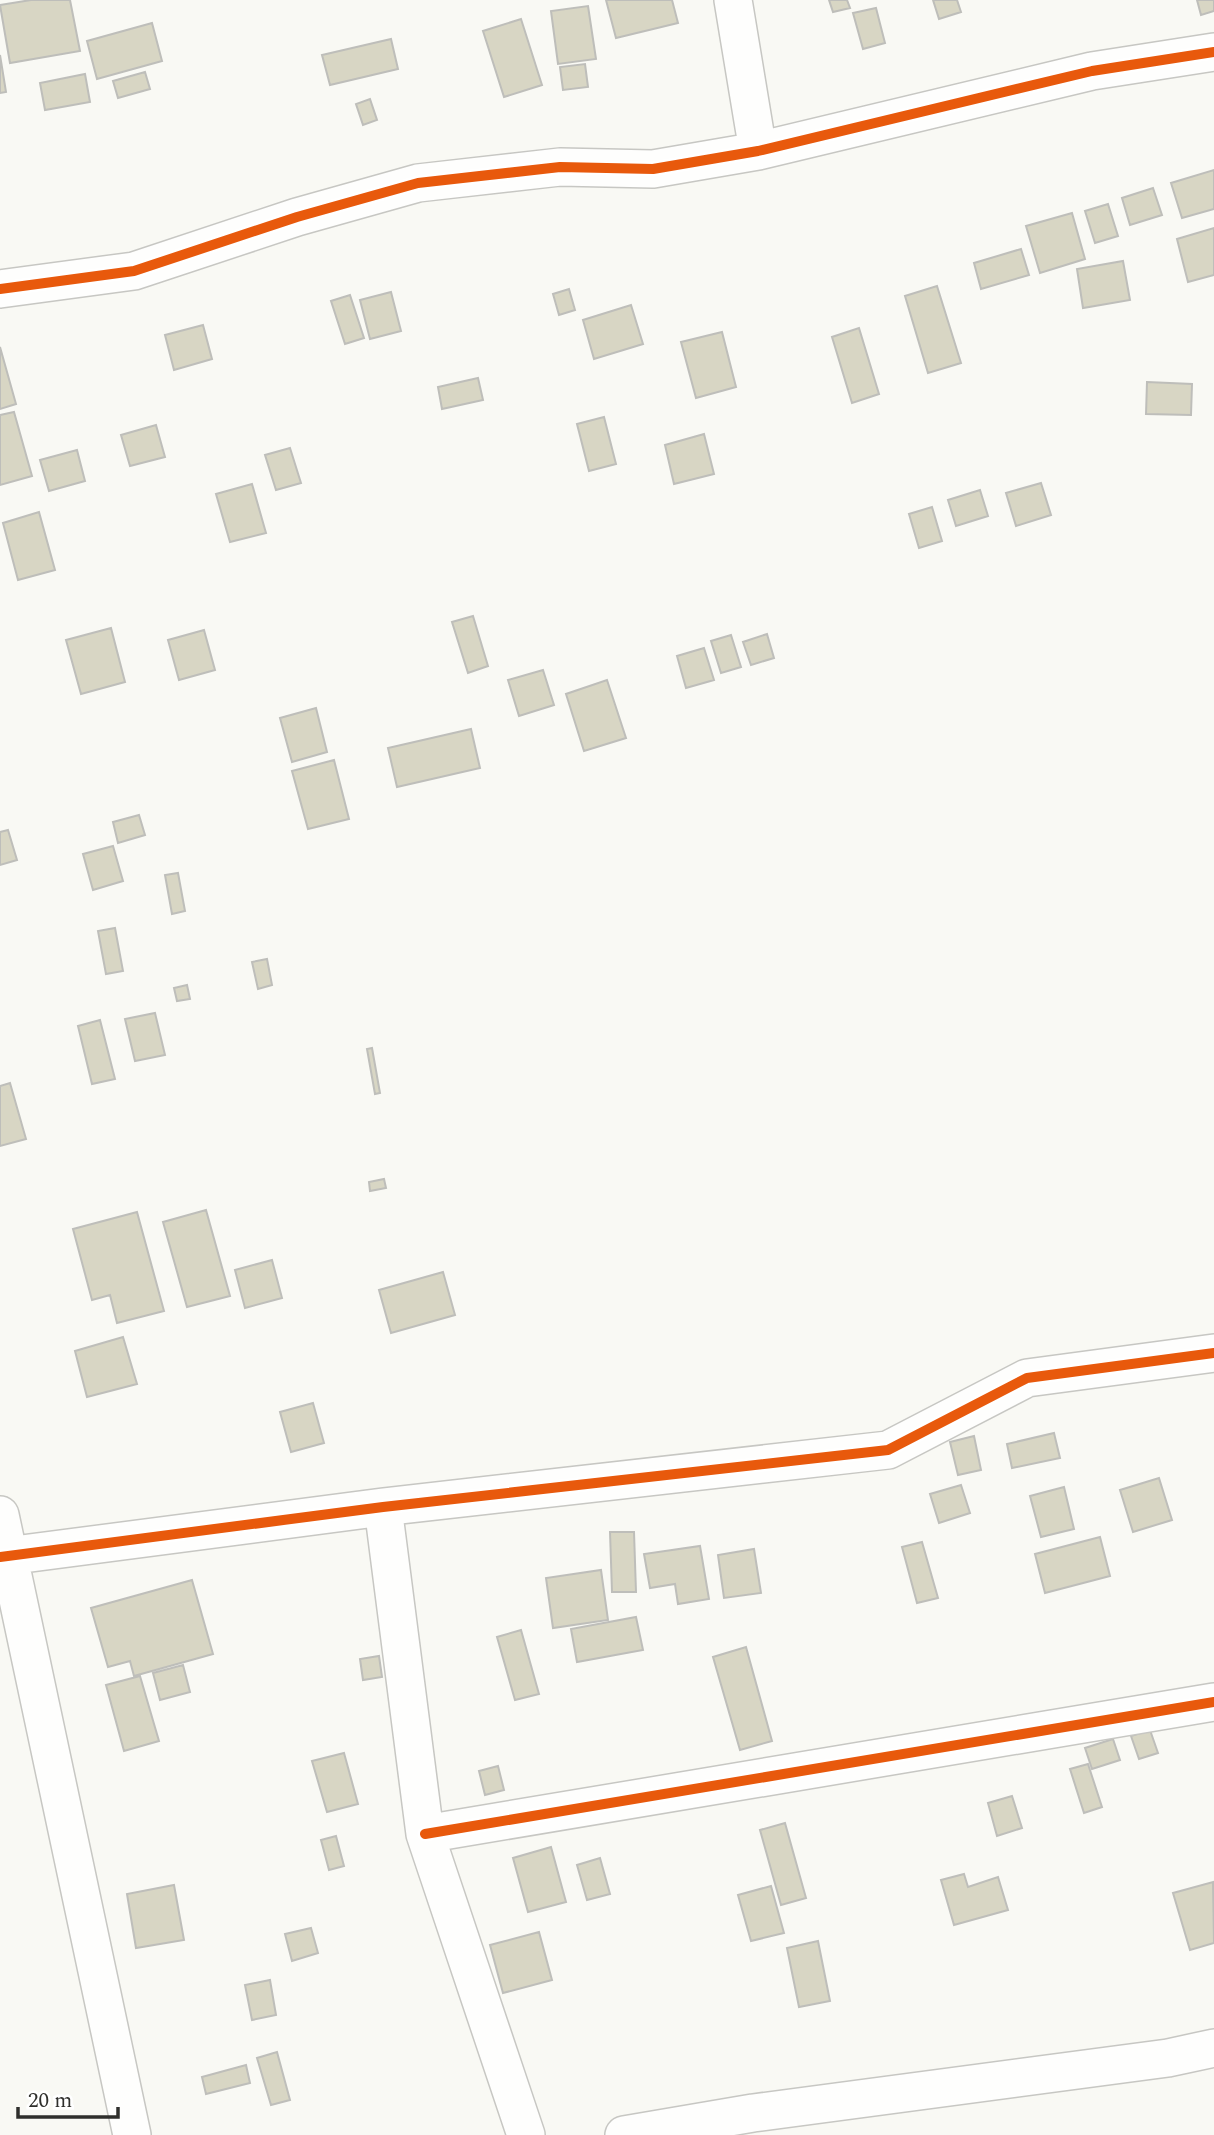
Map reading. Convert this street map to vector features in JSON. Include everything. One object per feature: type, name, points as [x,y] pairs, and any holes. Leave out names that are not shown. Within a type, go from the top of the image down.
[{"type":"street","points":[[733,0],[758,151]]},
{"type":"street","points":[[0,289],[134,271],[296,217],[418,183],[560,167],[653,169],[758,151],[1091,71],[1214,52]]},
{"type":"street","points":[[3,1556],[383,1507],[888,1450],[1027,1378],[1214,1353]]},
{"type":"street","points":[[383,1507],[425,1833],[526,2135]]},
{"type":"street","points":[[0,1515],[3,1556],[132,2135]]},
{"type":"street","points":[[425,1833],[1214,1702]]},
{"type":"street","points":[[624,2135],[815,2120],[1214,2048]]},
{"type":"building","points":[[31,0],[70,0],[80,51],[10,63],[0,5]]},
{"type":"building","points":[[606,0],[672,0],[678,23],[616,38]]},
{"type":"building","points":[[829,0],[847,0],[850,8],[833,12]]},
{"type":"building","points":[[933,0],[957,0],[961,12],[939,19]]},
{"type":"building","points":[[1197,0],[1214,0],[1214,11],[1201,15]]},
{"type":"building","points":[[588,6],[596,59],[558,64],[551,11]]},
{"type":"building","points":[[876,8],[885,43],[863,49],[853,13]]},
{"type":"building","points":[[521,19],[542,85],[504,97],[483,31]]},
{"type":"building","points":[[152,23],[162,61],[97,79],[87,41]]},
{"type":"building","points":[[391,39],[398,69],[330,85],[322,55]]},
{"type":"building","points":[[0,55],[6,92],[0,93]]},
{"type":"building","points":[[585,64],[588,87],[563,90],[560,67]]},
{"type":"building","points":[[145,72],[150,89],[118,98],[113,81]]},
{"type":"building","points":[[85,74],[90,102],[45,110],[40,83]]},
{"type":"building","points":[[370,99],[377,120],[363,125],[356,104]]},
{"type":"building","points":[[1214,170],[1214,209],[1182,218],[1171,183]]},
{"type":"building","points":[[1153,188],[1162,215],[1130,225],[1122,198]]},
{"type":"building","points":[[1108,204],[1118,236],[1095,243],[1085,211]]},
{"type":"building","points":[[1072,213],[1085,259],[1040,273],[1026,226]]},
{"type":"building","points":[[1214,228],[1214,275],[1188,282],[1177,239]]},
{"type":"building","points":[[1021,249],[1029,275],[981,289],[974,263]]},
{"type":"building","points":[[1123,261],[1130,300],[1083,308],[1077,269]]},
{"type":"building","points":[[937,286],[961,363],[928,373],[905,296]]},
{"type":"building","points":[[569,289],[575,310],[559,315],[553,294]]},
{"type":"building","points":[[391,292],[401,331],[370,339],[360,300]]},
{"type":"building","points":[[350,295],[364,338],[345,344],[331,301]]},
{"type":"building","points":[[631,305],[643,344],[594,359],[583,320]]},
{"type":"building","points":[[203,325],[212,359],[174,370],[165,335]]},
{"type":"building","points":[[859,328],[879,394],[852,403],[832,337]]},
{"type":"building","points":[[722,332],[736,387],[696,398],[681,342]]},
{"type":"building","points":[[0,347],[16,404],[0,409]]},
{"type":"building","points":[[478,378],[483,400],[442,409],[438,387]]},
{"type":"building","points":[[1147,382],[1192,384],[1191,415],[1146,414]]},
{"type":"building","points":[[14,412],[32,476],[0,485],[0,415]]},
{"type":"building","points":[[604,417],[616,464],[589,471],[577,424]]},
{"type":"building","points":[[156,425],[165,457],[130,466],[121,435]]},
{"type":"building","points":[[704,434],[714,474],[674,484],[665,445]]},
{"type":"building","points":[[290,448],[301,483],[276,490],[265,455]]},
{"type":"building","points":[[77,450],[85,481],[49,491],[40,460]]},
{"type":"building","points":[[1041,483],[1051,515],[1016,526],[1006,493]]},
{"type":"building","points":[[252,484],[266,533],[230,542],[216,494]]},
{"type":"building","points":[[980,490],[988,516],[956,526],[948,500]]},
{"type":"building","points":[[932,507],[942,541],[919,548],[909,514]]},
{"type":"building","points":[[39,512],[55,570],[18,580],[3,523]]},
{"type":"building","points":[[473,616],[488,666],[468,673],[452,622]]},
{"type":"building","points":[[111,628],[125,682],[81,694],[66,640]]},
{"type":"building","points":[[204,630],[215,670],[179,680],[168,640]]},
{"type":"building","points":[[767,634],[774,658],[751,665],[743,642]]},
{"type":"building","points":[[731,635],[741,667],[721,673],[711,641]]},
{"type":"building","points":[[704,648],[714,680],[686,688],[677,656]]},
{"type":"building","points":[[543,670],[554,705],[519,716],[508,680]]},
{"type":"building","points":[[607,680],[626,738],[584,751],[566,694]]},
{"type":"building","points":[[316,708],[327,752],[292,762],[280,718]]},
{"type":"building","points":[[471,729],[480,768],[397,787],[388,748]]},
{"type":"building","points":[[334,760],[349,819],[308,829],[292,771]]},
{"type":"building","points":[[139,815],[145,835],[118,843],[113,822]]},
{"type":"building","points":[[8,830],[17,860],[0,865],[0,832]]},
{"type":"building","points":[[113,846],[123,881],[93,890],[83,854]]},
{"type":"building","points":[[178,873],[185,911],[172,914],[165,875]]},
{"type":"building","points":[[115,928],[123,971],[106,974],[98,931]]},
{"type":"building","points":[[267,959],[272,985],[258,989],[252,962]]},
{"type":"building","points":[[187,985],[190,999],[177,1001],[174,988]]},
{"type":"building","points":[[155,1013],[165,1055],[135,1061],[125,1019]]},
{"type":"building","points":[[100,1020],[115,1079],[92,1084],[78,1026]]},
{"type":"building","points":[[372,1048],[380,1093],[375,1094],[367,1049]]},
{"type":"building","points":[[10,1083],[26,1139],[0,1146],[0,1086]]},
{"type":"building","points":[[384,1179],[386,1188],[370,1191],[369,1182]]},
{"type":"building","points":[[206,1210],[230,1296],[187,1307],[163,1222]]},
{"type":"building","points":[[137,1212],[164,1311],[117,1323],[110,1295],[92,1300],[73,1229]]},
{"type":"building","points":[[272,1260],[282,1298],[245,1308],[235,1270]]},
{"type":"building","points":[[443,1272],[455,1315],[391,1333],[379,1290]]},
{"type":"building","points":[[123,1337],[137,1384],[87,1397],[75,1351]]},
{"type":"building","points":[[313,1403],[324,1443],[291,1452],[280,1412]]},
{"type":"building","points":[[1054,1433],[1060,1458],[1012,1468],[1007,1444]]},
{"type":"building","points":[[974,1436],[981,1470],[958,1475],[950,1442]]},
{"type":"building","points":[[1159,1478],[1172,1520],[1133,1532],[1120,1490]]},
{"type":"building","points":[[961,1485],[970,1513],[939,1523],[930,1494]]},
{"type":"building","points":[[1064,1487],[1074,1529],[1041,1537],[1030,1496]]},
{"type":"building","points":[[610,1532],[634,1532],[636,1592],[612,1592]]},
{"type":"building","points":[[1100,1537],[1110,1576],[1045,1593],[1035,1554]]},
{"type":"building","points":[[922,1542],[938,1598],[917,1603],[902,1547]]},
{"type":"building","points":[[700,1546],[709,1599],[678,1604],[675,1584],[650,1588],[644,1554]]},
{"type":"building","points":[[754,1549],[761,1593],[724,1598],[718,1555]]},
{"type":"building","points":[[601,1570],[608,1620],[553,1628],[546,1578]]},
{"type":"building","points":[[192,1580],[213,1654],[134,1676],[130,1661],[108,1667],[91,1608]]},
{"type":"building","points":[[636,1617],[643,1650],[577,1662],[571,1629]]},
{"type":"building","points":[[521,1630],[539,1694],[515,1700],[497,1637]]},
{"type":"building","points":[[746,1647],[772,1741],[740,1750],[713,1657]]},
{"type":"building","points":[[379,1656],[382,1677],[363,1680],[360,1659]]},
{"type":"building","points":[[183,1665],[190,1692],[160,1700],[153,1673]]},
{"type":"building","points":[[140,1676],[159,1741],[124,1751],[106,1685]]},
{"type":"building","points":[[1150,1730],[1158,1753],[1139,1759],[1131,1736]]},
{"type":"building","points":[[1113,1739],[1120,1760],[1092,1769],[1085,1748]]},
{"type":"building","points":[[344,1753],[358,1804],[327,1812],[312,1761]]},
{"type":"building","points":[[1088,1764],[1102,1807],[1084,1813],[1070,1769]]},
{"type":"building","points":[[498,1766],[504,1790],[485,1795],[479,1771]]},
{"type":"building","points":[[1012,1796],[1022,1828],[997,1836],[988,1803]]},
{"type":"building","points":[[785,1823],[806,1898],[781,1905],[760,1830]]},
{"type":"building","points":[[336,1836],[344,1866],[329,1870],[321,1840]]},
{"type":"building","points":[[551,1847],[566,1902],[528,1912],[513,1858]]},
{"type":"building","points":[[600,1858],[610,1894],[587,1900],[577,1865]]},
{"type":"building","points":[[964,1874],[968,1887],[998,1877],[1008,1910],[954,1925],[941,1880]]},
{"type":"building","points":[[1213,1882],[1214,1943],[1190,1950],[1173,1893]]},
{"type":"building","points":[[174,1885],[184,1940],[136,1948],[127,1894]]},
{"type":"building","points":[[771,1886],[784,1933],[751,1941],[738,1895]]},
{"type":"building","points":[[311,1928],[318,1953],[292,1961],[285,1934]]},
{"type":"building","points":[[539,1932],[552,1980],[503,1993],[490,1945]]},
{"type":"building","points":[[818,1941],[830,2001],[799,2007],[787,1948]]},
{"type":"building","points":[[270,1980],[276,2015],[252,2020],[245,1985]]},
{"type":"building","points":[[277,2052],[290,2100],[271,2105],[257,2058]]},
{"type":"building","points":[[246,2065],[250,2083],[206,2094],[202,2077]]},
{"type":"cycle path","points":[[0,289],[134,271],[297,217],[418,183],[560,167],[653,169],[758,151],[1092,71],[1214,52]]},
{"type":"cycle path","points":[[0,1557],[383,1507],[888,1450],[1027,1378],[1214,1353]]},
{"type":"cycle path","points":[[425,1834],[1214,1702]]}]
